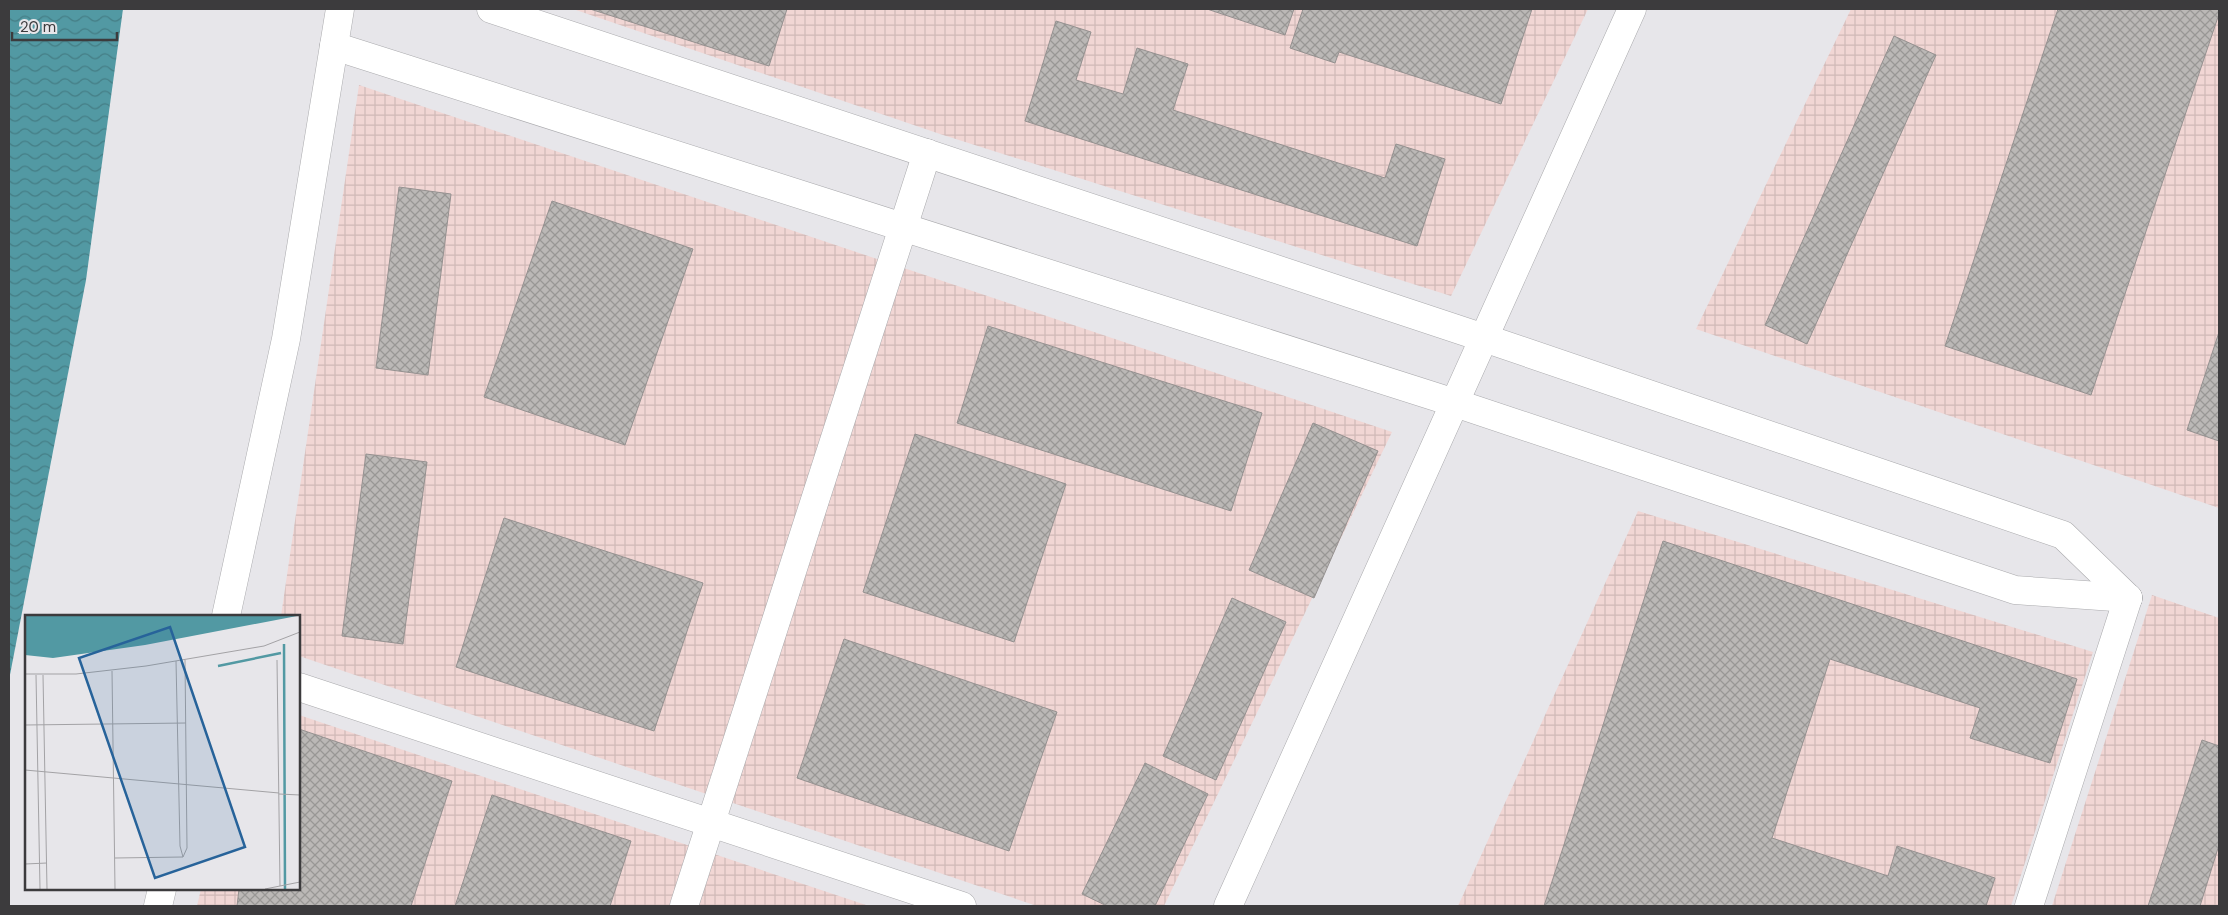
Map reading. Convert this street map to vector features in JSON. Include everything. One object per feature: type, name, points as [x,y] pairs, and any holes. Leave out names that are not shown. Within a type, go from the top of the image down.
[{"type":"street","points":[[226,615],[286,339],[340,9]]},
{"type":"street","points":[[491,9],[1484,338],[2063,534],[2128,598]]},
{"type":"street","points":[[1228,906],[1632,9]]},
{"type":"street","points":[[334,46],[1455,403],[2014,590],[2128,598]]},
{"type":"street","points":[[684,906],[927,153]]},
{"type":"street","points":[[2028,906],[2128,598]]},
{"type":"street","points":[[300,687],[962,906]]},
{"type":"street","points":[[158,906],[162,890]]},
{"type":"shaded area","points":[[573,9],[1588,9],[1451,296],[940,134]]},
{"type":"shaded area","points":[[1851,9],[2219,9],[2219,508],[1696,329]]},
{"type":"shaded area","points":[[359,85],[1392,432],[1164,906],[1037,906],[300,656],[300,615],[281,615]]},
{"type":"shaded area","points":[[1638,511],[2093,652],[2011,906],[1458,906]]},
{"type":"shaded area","points":[[2152,595],[2219,618],[2219,906],[2052,906]]},
{"type":"shaded area","points":[[300,715],[869,906],[197,906],[201,890],[300,890]]},
{"type":"water","points":[[9,9],[123,9],[86,280],[9,680]]},
{"type":"building","points":[[590,9],[787,9],[769,66]]},
{"type":"building","points":[[1207,9],[1294,9],[1285,35]]},
{"type":"building","points":[[1303,9],[1532,9],[1501,104],[1339,52],[1335,63],[1290,48]]},
{"type":"building","points":[[2058,9],[2219,9],[2219,14],[2091,395],[1945,346]]},
{"type":"building","points":[[1056,21],[1091,32],[1076,80],[1123,94],[1137,48],[1188,64],[1173,110],[1385,178],[1396,144],[1445,159],[1417,246],[1025,121]]},
{"type":"building","points":[[1894,36],[1936,55],[1807,344],[1765,325]]},
{"type":"building","points":[[399,187],[451,194],[428,375],[376,368]]},
{"type":"building","points":[[552,201],[693,249],[625,445],[484,397]]},
{"type":"building","points":[[988,326],[1262,413],[1231,511],[957,423]]},
{"type":"building","points":[[2219,332],[2219,441],[2187,430]]},
{"type":"building","points":[[1313,423],[1378,451],[1314,598],[1249,570]]},
{"type":"building","points":[[915,434],[1066,484],[1014,642],[863,592]]},
{"type":"building","points":[[366,454],[427,462],[403,644],[342,636]]},
{"type":"building","points":[[504,518],[703,583],[654,731],[456,667]]},
{"type":"building","points":[[1663,541],[2077,679],[2050,763],[1970,738],[1980,708],[1830,659],[1772,838],[1888,876],[1897,846],[1995,878],[1986,906],[1544,906]]},
{"type":"building","points":[[1232,598],[1286,622],[1216,780],[1163,756]]},
{"type":"building","points":[[844,639],[1057,712],[1009,851],[797,778]]},
{"type":"building","points":[[300,729],[452,781],[411,906],[237,906],[239,890],[300,890]]},
{"type":"building","points":[[2202,740],[2219,746],[2219,845],[2200,906],[2148,906]]},
{"type":"building","points":[[1145,763],[1208,794],[1155,906],[1107,906],[1082,894]]},
{"type":"building","points":[[492,795],[631,841],[610,906],[455,906]]}]
